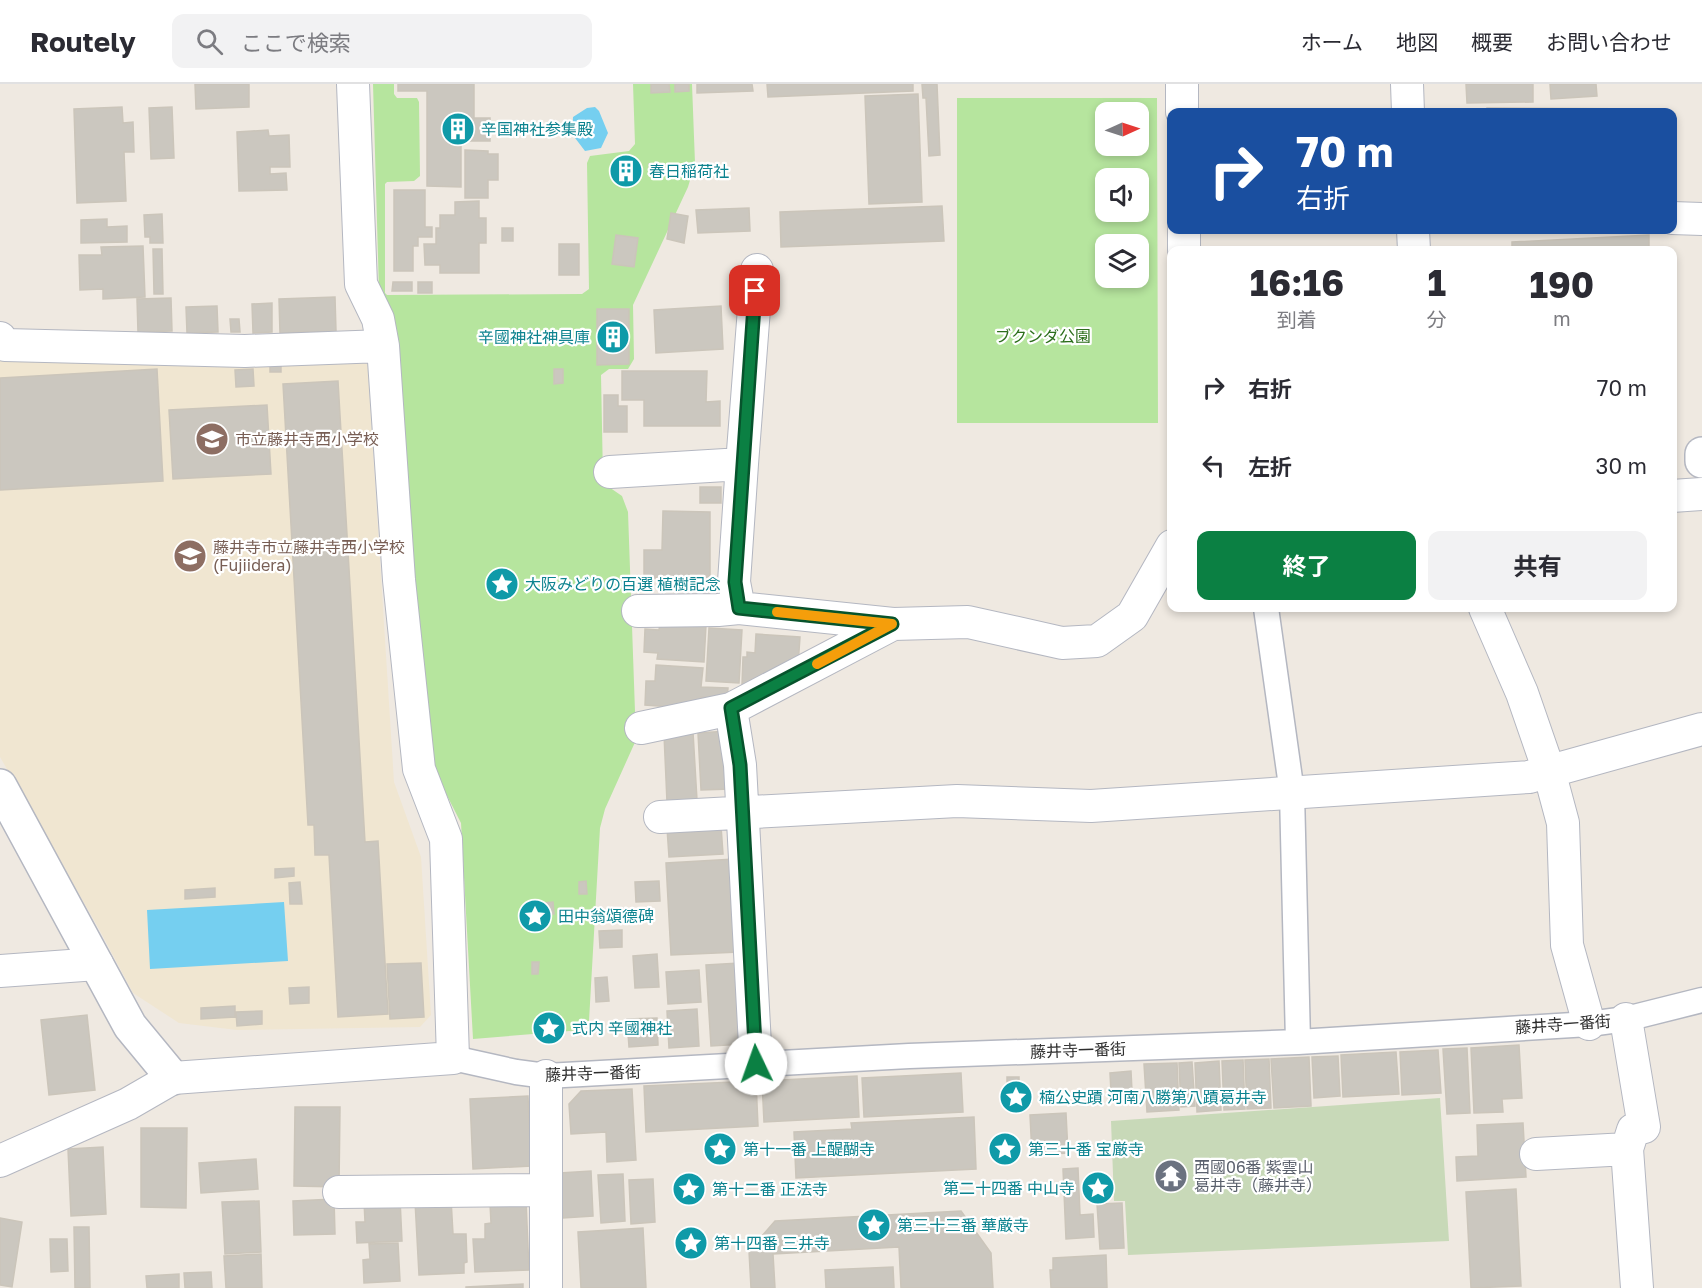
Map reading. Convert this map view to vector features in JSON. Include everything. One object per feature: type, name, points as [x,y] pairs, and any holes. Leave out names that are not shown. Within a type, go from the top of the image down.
[{"type":"street","points":[[0,1161],[128,1104],[173,1078],[453,1058],[446,839],[419,769],[399,580],[383,346],[378,319],[361,284],[353,84]]},
{"type":"street","points":[[1182,84],[1182,108]]},
{"type":"street","points":[[1407,84],[1408,108]]},
{"type":"street","points":[[1677,218],[1702,219]]},
{"type":"street","points":[[739,608],[735,582],[757,270]]},
{"type":"street","points":[[0,338],[5,345],[245,351],[383,346]]},
{"type":"street","points":[[1702,454],[1702,460]]},
{"type":"street","points":[[610,472],[742,464]]},
{"type":"street","points":[[1677,496],[1702,494]]},
{"type":"street","points":[[638,611],[739,608],[892,624],[968,622],[1062,643],[1097,641],[1132,616],[1167,555]]},
{"type":"street","points":[[1267,612],[1292,793],[1298,1042]]},
{"type":"street","points":[[1487,612],[1522,693],[1549,771],[1563,823],[1567,945],[1589,1023]]},
{"type":"street","points":[[641,728],[731,708],[892,624]]},
{"type":"street","points":[[731,708],[740,765],[756,1064]]},
{"type":"street","points":[[660,817],[957,801],[1091,806],[1529,777],[1702,729]]},
{"type":"street","points":[[0,786],[130,1026],[173,1078]]},
{"type":"street","points":[[0,971],[97,964]]},
{"type":"street","name":"藤井寺一番街","points":[[453,1058],[546,1076],[909,1056],[1298,1042],[1589,1023],[1626,1019],[1702,1000]]},
{"type":"street","points":[[1626,1019],[1644,1127],[1634,1130],[1627,1149],[1637,1288]]},
{"type":"street","points":[[546,1076],[546,1288]]},
{"type":"street","points":[[1536,1154],[1627,1149]]},
{"type":"street","points":[[339,1192],[545,1190]]},
{"type":"shaded area","name":"藤井寺市立藤井寺西小学校 (Fujiidera)","points":[[367,355],[394,782],[421,857],[431,1015],[420,1027],[237,1030],[179,1023],[133,993],[99,929],[0,757],[0,356]]},
{"type":"green space","points":[[373,84],[394,84],[394,94],[397,98],[417,98],[419,102],[420,176],[414,181],[385,184],[385,293],[387,295],[582,294],[589,289],[587,163],[590,156],[629,151],[635,144],[633,84],[692,84],[695,163],[688,187],[633,305],[634,359],[628,369],[609,369],[601,375],[603,479],[606,485],[622,496],[628,512],[636,740],[605,809],[600,828],[589,1021],[582,1030],[473,1039],[461,823],[435,772],[416,600],[397,330],[379,291]]},
{"type":"green space","name":"ブクンダ公園","points":[[957,98],[1157,98],[1158,423],[957,423]]},
{"type":"green space","points":[[1440,1098],[1449,1241],[1128,1255],[1125,1201],[1114,1201],[1111,1121]]},
{"type":"water","points":[[595,107],[608,133],[601,148],[585,151],[572,134],[573,117],[587,108]]},
{"type":"water","points":[[284,902],[288,961],[150,969],[147,910]]},
{"type":"building","points":[[195,84],[249,84],[249,107],[196,109]]},
{"type":"building","name":"辛国神社参集殿","points":[[398,84],[474,84],[474,118],[490,118],[490,141],[461,141],[461,187],[427,186],[427,91],[398,91]]},
{"type":"building","points":[[651,84],[669,84],[670,92],[651,93]]},
{"type":"building","points":[[675,84],[689,84],[689,91],[675,92]]},
{"type":"building","points":[[697,84],[752,84],[753,91],[697,93]]},
{"type":"building","points":[[767,84],[913,84],[913,91],[768,97]]},
{"type":"building","points":[[922,84],[937,84],[940,155],[929,156],[926,98],[923,98]]},
{"type":"building","points":[[1466,84],[1533,84],[1533,102],[1467,103]]},
{"type":"building","points":[[1550,84],[1596,84],[1597,96],[1551,99]]},
{"type":"building","points":[[918,94],[922,202],[869,204],[865,96]]},
{"type":"building","points":[[122,107],[123,123],[133,122],[134,152],[124,152],[126,201],[77,203],[74,109]]},
{"type":"building","points":[[172,107],[174,158],[151,159],[149,108]]},
{"type":"building","points":[[268,130],[269,136],[289,135],[290,167],[270,167],[270,174],[286,173],[287,190],[239,191],[237,132]]},
{"type":"building","points":[[465,150],[498,154],[498,180],[488,180],[488,198],[465,198]]},
{"type":"building","name":"春日稲荷社","points":[[637,160],[638,181],[616,182],[615,161]]},
{"type":"building","points":[[658,163],[659,176],[650,176],[649,164]]},
{"type":"building","points":[[394,190],[425,190],[425,227],[432,227],[432,237],[418,237],[418,246],[413,246],[413,271],[394,271]]},
{"type":"building","points":[[479,201],[479,218],[486,218],[486,243],[479,243],[479,273],[440,273],[440,265],[425,265],[424,244],[436,244],[436,228],[440,228],[440,215],[455,215],[455,202]]},
{"type":"building","points":[[942,206],[944,241],[781,247],[780,212]]},
{"type":"building","points":[[749,208],[750,231],[698,233],[696,210]]},
{"type":"building","points":[[671,213],[688,216],[684,243],[667,239]]},
{"type":"building","points":[[162,214],[163,243],[150,243],[150,237],[145,237],[144,215]]},
{"type":"building","points":[[107,219],[107,227],[127,226],[127,242],[81,243],[81,220]]},
{"type":"building","points":[[502,228],[513,228],[513,241],[502,241]]},
{"type":"building","points":[[616,235],[638,238],[634,267],[612,264]]},
{"type":"building","points":[[1649,235],[1649,246],[1512,246],[1512,242]]},
{"type":"building","points":[[559,244],[579,244],[579,275],[559,275]]},
{"type":"building","points":[[143,246],[145,297],[103,299],[103,289],[80,290],[79,255],[102,255],[101,247]]},
{"type":"building","points":[[153,249],[162,249],[163,294],[154,294]]},
{"type":"building","points":[[393,282],[412,282],[412,291],[392,291]]},
{"type":"building","points":[[418,282],[432,282],[432,293],[418,293]]},
{"type":"building","points":[[335,297],[336,331],[280,333],[279,299]]},
{"type":"building","points":[[171,298],[172,331],[138,332],[137,299]]},
{"type":"building","points":[[272,303],[272,332],[253,333],[252,304]]},
{"type":"building","points":[[217,306],[218,332],[187,333],[186,307]]},
{"type":"building","points":[[721,306],[723,349],[656,353],[654,310]]},
{"type":"building","name":"辛國神社神具庫","points":[[597,309],[629,309],[629,364],[597,365]]},
{"type":"building","points":[[230,319],[239,319],[240,332],[231,332]]},
{"type":"building","points":[[281,361],[281,372],[270,372],[270,362]]},
{"type":"building","points":[[157,369],[163,481],[0,490],[0,378]]},
{"type":"building","points":[[253,369],[254,386],[236,387],[235,370]]},
{"type":"building","points":[[554,369],[563,369],[563,383],[554,384]]},
{"type":"building","points":[[622,371],[707,371],[706,402],[720,401],[720,426],[644,426],[644,400],[622,400]]},
{"type":"building","points":[[338,381],[365,842],[378,841],[388,1014],[338,1017],[329,855],[315,855],[314,825],[308,825],[283,384]]},
{"type":"building","points":[[604,395],[618,395],[618,406],[627,406],[627,432],[604,432]]},
{"type":"building","points":[[267,405],[271,474],[173,479],[169,410]]},
{"type":"building","points":[[700,487],[721,487],[721,503],[700,503]]},
{"type":"building","points":[[663,511],[710,512],[710,578],[644,578],[644,550],[662,550]]},
{"type":"building","points":[[660,623],[706,625],[704,662],[657,659],[658,653],[644,652],[645,629],[659,630]]},
{"type":"building","points":[[709,628],[742,630],[739,683],[706,681]]},
{"type":"building","points":[[756,634],[800,637],[798,665],[757,686],[742,685],[743,657],[747,657],[747,652],[755,653]]},
{"type":"building","points":[[656,665],[703,668],[701,687],[728,688],[727,699],[701,697],[700,709],[645,705],[646,681],[655,681]]},
{"type":"building","points":[[728,731],[731,789],[701,790],[698,733]]},
{"type":"building","points":[[693,732],[697,800],[667,802],[664,734]]},
{"type":"building","points":[[721,826],[723,854],[669,857],[667,828]]},
{"type":"building","points":[[734,859],[739,952],[671,955],[666,863]]},
{"type":"building","points":[[294,868],[294,876],[275,878],[275,869]]},
{"type":"building","points":[[586,881],[587,894],[579,894],[579,882]]},
{"type":"building","points":[[659,881],[660,901],[636,902],[635,882]]},
{"type":"building","points":[[300,882],[302,904],[290,904],[289,883]]},
{"type":"building","points":[[215,888],[215,897],[185,899],[185,890]]},
{"type":"building","points":[[553,902],[554,914],[544,914],[544,903]]},
{"type":"building","points":[[622,930],[622,947],[600,948],[599,931]]},
{"type":"building","points":[[657,954],[659,987],[635,988],[633,956]]},
{"type":"building","points":[[532,962],[539,962],[538,974],[532,974]]},
{"type":"building","points":[[421,963],[424,1017],[390,1019],[387,964]]},
{"type":"building","points":[[739,963],[744,1044],[711,1046],[706,965]]},
{"type":"building","points":[[699,970],[701,1002],[668,1004],[666,972]]},
{"type":"building","points":[[607,977],[609,1001],[596,1002],[595,978]]},
{"type":"building","points":[[309,987],[309,1003],[290,1004],[289,988]]},
{"type":"building","points":[[235,1006],[235,1017],[201,1019],[201,1008]]},
{"type":"building","points":[[697,1009],[699,1046],[669,1048],[667,1011]]},
{"type":"building","points":[[262,1011],[262,1024],[237,1026],[236,1012]]},
{"type":"building","points":[[87,1015],[95,1090],[49,1095],[41,1020]]},
{"type":"building","points":[[657,1018],[658,1045],[629,1047],[627,1019]]},
{"type":"building","points":[[1519,1045],[1522,1098],[1502,1099],[1503,1112],[1474,1113],[1471,1048]]},
{"type":"building","points":[[1467,1048],[1470,1113],[1447,1114],[1443,1049]]},
{"type":"building","points":[[1438,1050],[1441,1093],[1402,1095],[1400,1052]]},
{"type":"building","points":[[1396,1052],[1399,1094],[1343,1097],[1341,1055]]},
{"type":"building","points":[[1338,1056],[1340,1096],[1314,1098],[1312,1057]]},
{"type":"building","points":[[1309,1057],[1311,1106],[1274,1108],[1271,1059]]},
{"type":"building","points":[[1269,1059],[1271,1108],[1247,1109],[1245,1060]]},
{"type":"building","points":[[1243,1060],[1245,1109],[1224,1110],[1222,1061]]},
{"type":"building","points":[[1219,1061],[1221,1110],[1197,1112],[1195,1063]]},
{"type":"building","points":[[1192,1062],[1195,1106],[1181,1107],[1179,1063]]},
{"type":"building","points":[[1177,1063],[1179,1110],[1147,1112],[1144,1064]]},
{"type":"building","points":[[1131,1071],[1132,1091],[1111,1092],[1110,1073]]},
{"type":"building","points":[[961,1073],[963,1112],[864,1117],[862,1078]]},
{"type":"building","points":[[857,1076],[859,1117],[764,1122],[762,1081]]},
{"type":"building","points":[[1007,1077],[1019,1077],[1019,1083],[1007,1084]]},
{"type":"building","points":[[756,1081],[758,1126],[646,1132],[644,1086]]},
{"type":"building","points":[[632,1089],[636,1160],[607,1162],[606,1132],[571,1134],[569,1104],[581,1091]]},
{"type":"building","points":[[528,1096],[531,1166],[473,1169],[470,1099]]},
{"type":"building","points":[[295,1107],[340,1107],[339,1187],[294,1186]]},
{"type":"building","points":[[1066,1113],[1068,1153],[1032,1155],[1030,1115]]},
{"type":"building","points":[[974,1117],[976,1169],[796,1178],[794,1132],[852,1129],[851,1123]]},
{"type":"building","points":[[1523,1123],[1526,1177],[1457,1181],[1456,1157],[1478,1156],[1477,1125]]},
{"type":"building","points":[[141,1128],[187,1128],[186,1208],[141,1207]]},
{"type":"building","points":[[103,1147],[106,1214],[71,1216],[68,1149]]},
{"type":"building","points":[[256,1159],[258,1189],[201,1193],[199,1163]]},
{"type":"building","points":[[1078,1168],[1080,1215],[1093,1214],[1094,1237],[1066,1239],[1063,1169]]},
{"type":"building","points":[[591,1171],[593,1216],[563,1218],[560,1173]]},
{"type":"building","points":[[623,1174],[625,1221],[601,1223],[598,1175]]},
{"type":"building","points":[[653,1179],[655,1222],[631,1224],[629,1180]]},
{"type":"building","points":[[1516,1189],[1521,1286],[1471,1288],[1466,1192]]},
{"type":"building","points":[[334,1199],[335,1234],[294,1235],[293,1201]]},
{"type":"building","points":[[400,1199],[402,1241],[357,1243],[356,1222],[365,1222],[364,1201]]},
{"type":"building","points":[[451,1199],[453,1234],[466,1234],[467,1262],[464,1263],[464,1273],[419,1275],[415,1201]]},
{"type":"building","points":[[259,1201],[261,1252],[225,1254],[222,1202]]},
{"type":"building","points":[[526,1201],[529,1270],[475,1272],[473,1239],[485,1239],[485,1224],[491,1223],[490,1203]]},
{"type":"building","points":[[1122,1203],[1124,1248],[1100,1249],[1097,1204]]},
{"type":"building","points":[[961,1211],[991,1253],[993,1288],[901,1288],[899,1247],[773,1254],[775,1288],[751,1288],[749,1251],[775,1221]]},
{"type":"building","points":[[0,1218],[22,1222],[12,1287],[0,1285]]},
{"type":"building","points":[[74,1227],[89,1227],[90,1288],[75,1288]]},
{"type":"building","points":[[643,1228],[646,1288],[581,1288],[578,1232]]},
{"type":"building","points":[[50,1239],[67,1239],[68,1271],[51,1272]]},
{"type":"building","points":[[398,1243],[400,1281],[364,1283],[363,1260],[370,1259],[369,1244]]},
{"type":"building","points":[[261,1254],[262,1288],[226,1288],[224,1256]]},
{"type":"building","points":[[1106,1255],[1107,1288],[1051,1288],[1050,1270],[1053,1270],[1053,1258]]},
{"type":"building","points":[[893,1267],[894,1288],[826,1288],[825,1270]]},
{"type":"building","points":[[211,1272],[212,1288],[185,1288],[184,1273]]},
{"type":"building","points":[[179,1274],[179,1288],[147,1288],[146,1276]]},
{"type":"building","points":[[523,1284],[523,1288],[466,1288],[466,1287]]},
{"type":"slow traffic","points":[[777,612],[892,624],[817,664]]},
{"type":"place","name":"辛国神社参集殿","points":[[458,129]]},
{"type":"place","name":"春日稲荷社","points":[[626,171]]},
{"type":"place","name":"辛國神社神具庫","points":[[613,337]]},
{"type":"place","name":"市立藤井寺西小学校","points":[[212,439]]},
{"type":"place","name":"藤井寺市立藤井寺西小学校 (Fujiidera)","points":[[190,556]]},
{"type":"place","name":"大阪みどりの百選 植樹記念","points":[[502,584]]},
{"type":"place","name":"田中翁頌德碑","points":[[535,916]]},
{"type":"place","name":"式内 辛國神社","points":[[549,1028]]},
{"type":"place","name":"楠公史蹟 河南八勝第八蹟葛井寺","points":[[1016,1097]]},
{"type":"place","name":"第十一番 上醍醐寺","points":[[720,1149]]},
{"type":"place","name":"第三十番 宝厳寺","points":[[1005,1149]]},
{"type":"place","name":"西國06番 紫雲山 葛井寺（藤井寺）","points":[[1171,1176]]},
{"type":"place","name":"第二十四番 中山寺","points":[[1098,1188]]},
{"type":"place","name":"第十二番 正法寺","points":[[689,1189]]},
{"type":"place","name":"第三十三番 華厳寺","points":[[874,1225]]},
{"type":"place","name":"第十四番 三井寺","points":[[691,1243]]},
{"type":"route","points":[[755,291],[735,582],[739,608],[892,624],[731,708],[740,765],[756,1064]]}]
